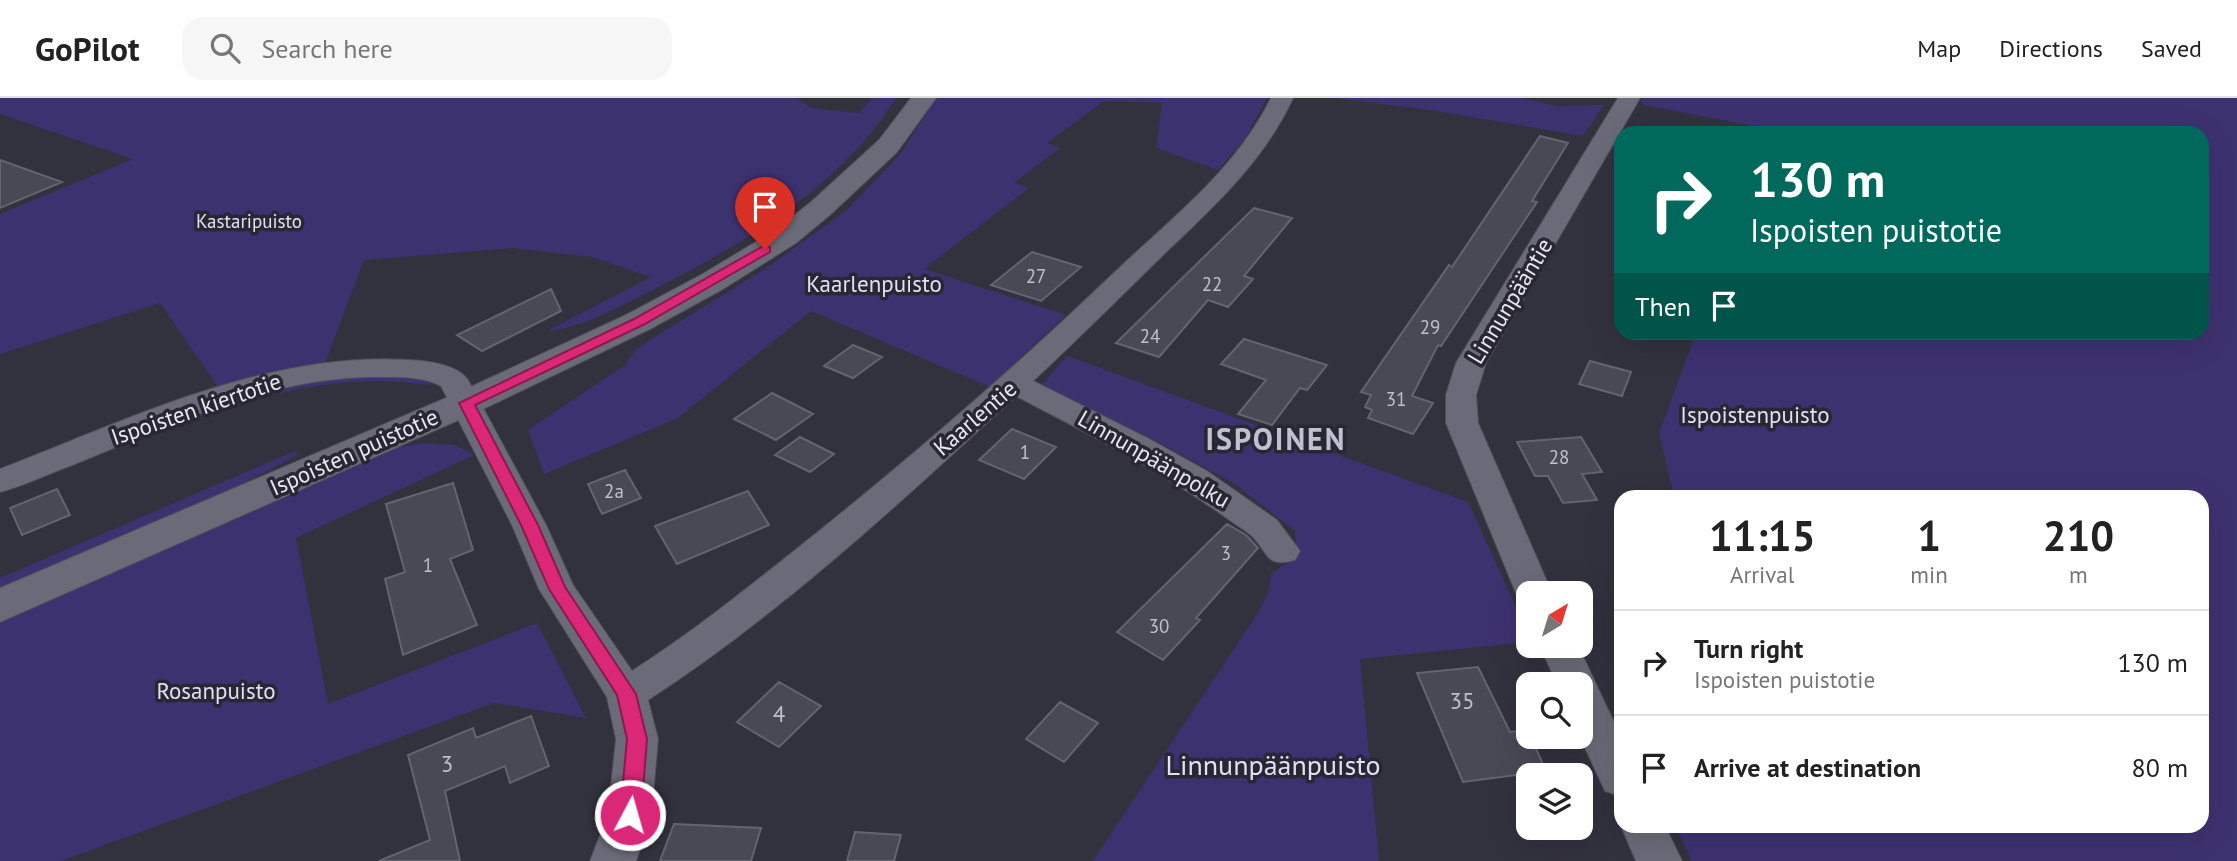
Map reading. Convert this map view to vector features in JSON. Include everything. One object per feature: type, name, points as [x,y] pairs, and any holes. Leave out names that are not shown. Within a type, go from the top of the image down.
[{"type":"main road","name":"Ispoisten puistotie","points":[[0,606],[466,403],[638,322],[785,237],[874,161],[898,135],[924,98]]},
{"type":"street","name":"Kaarlentie","points":[[626,694],[678,663],[877,504],[1015,384],[1226,180],[1262,135],[1282,98]]},
{"type":"street","name":"Linnunpääntie","points":[[1529,581],[1462,423],[1461,394],[1471,363],[1629,98]]},
{"type":"street","name":"Ispoisten kiertotie","points":[[0,481],[225,394],[304,373],[366,367],[421,369],[453,380],[529,525],[557,589],[626,694],[637,739],[634,785],[630,815],[613,861]]},
{"type":"street","name":"Linnunpäänpolku","points":[[1015,384],[1142,448],[1195,479],[1265,528],[1282,551]]},
{"type":"street","points":[[1593,720],[1614,765]]},
{"type":"street","points":[[1646,833],[1660,861]]},
{"type":"green space","name":"Kastaripuisto","points":[[0,98],[797,98],[811,108],[859,113],[872,98],[896,98],[873,131],[845,161],[815,189],[782,214],[677,278],[595,318],[547,331],[651,277],[592,257],[512,248],[364,260],[325,363],[272,371],[218,387],[160,303],[0,354],[0,214],[133,159],[0,114]]},
{"type":"green space","name":"Kaarlenpuisto","points":[[936,98],[1267,98],[1245,139],[1218,170],[1156,148],[1162,103],[1104,101],[1047,143],[1060,148],[1014,183],[1029,188],[924,269],[1066,315],[990,387],[811,311],[678,418],[544,474],[528,430],[625,365],[637,348],[765,269],[847,210],[901,153]]},
{"type":"green space","points":[[1333,98],[1520,98],[1557,106],[1604,105],[1583,136],[1431,110]]},
{"type":"green space","name":"Ispoistenpuisto","points":[[1643,98],[2237,98],[2237,861],[1692,861],[1678,833],[2209,833],[2209,490],[1672,490],[1659,433],[1693,340],[2209,340],[2209,126],[1754,126],[1644,105],[1641,102]]},
{"type":"green space","name":"Linnunpäänpuisto","points":[[1067,356],[1468,502],[1516,607],[1516,643],[1360,659],[1379,861],[1093,861],[1256,616],[1268,593],[1271,574],[1297,555],[1295,531],[1235,484],[1152,439],[1041,386]]},
{"type":"green space","points":[[408,375],[432,382],[429,385],[353,382],[280,393],[208,414],[137,441],[150,428],[296,380]]},
{"type":"green space","name":"Rosanpuisto","points":[[426,443],[455,445],[474,455],[296,538],[328,704],[537,623],[586,718],[494,703],[61,861],[0,861],[0,622],[392,448]]},
{"type":"green space","points":[[295,451],[298,455],[220,495],[0,592],[0,578]]},
{"type":"building","points":[[1540,136],[1568,143],[1532,201],[1537,202],[1441,346],[1438,345],[1412,396],[1433,403],[1413,434],[1368,418],[1372,410],[1365,407],[1371,395],[1361,392],[1449,265],[1452,267]]},
{"type":"building","points":[[0,160],[62,182],[0,208]]},
{"type":"building","points":[[1254,208],[1292,218],[1244,276],[1253,279],[1228,307],[1208,300],[1159,357],[1116,343]]},
{"type":"building","points":[[1032,252],[1081,267],[1041,301],[991,285]]},
{"type":"building","points":[[551,289],[561,311],[482,351],[457,335]]},
{"type":"building","points":[[1244,339],[1327,365],[1307,390],[1300,388],[1272,425],[1238,414],[1266,380],[1221,364]]},
{"type":"building","points":[[853,345],[882,357],[853,378],[824,366]]},
{"type":"building","points":[[1590,361],[1631,372],[1622,396],[1579,384]]},
{"type":"building","points":[[772,393],[813,414],[776,440],[734,419]]},
{"type":"building","points":[[1012,429],[1056,447],[1024,479],[979,460]]},
{"type":"building","points":[[800,437],[834,454],[810,472],[775,455]]},
{"type":"building","points":[[1581,437],[1602,472],[1582,474],[1597,500],[1563,503],[1548,476],[1535,476],[1517,442]]},
{"type":"building","points":[[625,470],[641,498],[602,514],[588,484]]},
{"type":"building","points":[[453,483],[473,550],[450,559],[477,625],[403,655],[385,579],[405,572],[386,504]]},
{"type":"building","points":[[57,489],[70,515],[22,535],[10,508]]},
{"type":"building","points":[[748,491],[769,525],[677,564],[655,526]]},
{"type":"building","points":[[1227,524],[1246,535],[1258,548],[1196,618],[1200,620],[1163,660],[1117,632]]},
{"type":"building","points":[[1478,667],[1510,732],[1516,731],[1516,749],[1536,749],[1542,763],[1516,763],[1516,775],[1463,782],[1417,673]]},
{"type":"building","points":[[779,682],[821,706],[779,747],[737,722]]},
{"type":"building","points":[[1060,702],[1098,723],[1064,762],[1026,739]]},
{"type":"building","points":[[531,716],[549,766],[510,783],[505,766],[445,791],[460,861],[379,861],[430,840],[408,755],[473,728],[476,738]]},
{"type":"building","points":[[674,824],[761,828],[751,861],[660,861]]},
{"type":"building","points":[[855,832],[901,835],[894,861],[847,861]]},
{"type":"district","name":"ISPOINEN","points":[[1276,440]]},
{"type":"route","points":[[630,815],[637,739],[626,694],[557,589],[529,525],[466,403],[638,322],[712,282],[765,249]]}]
